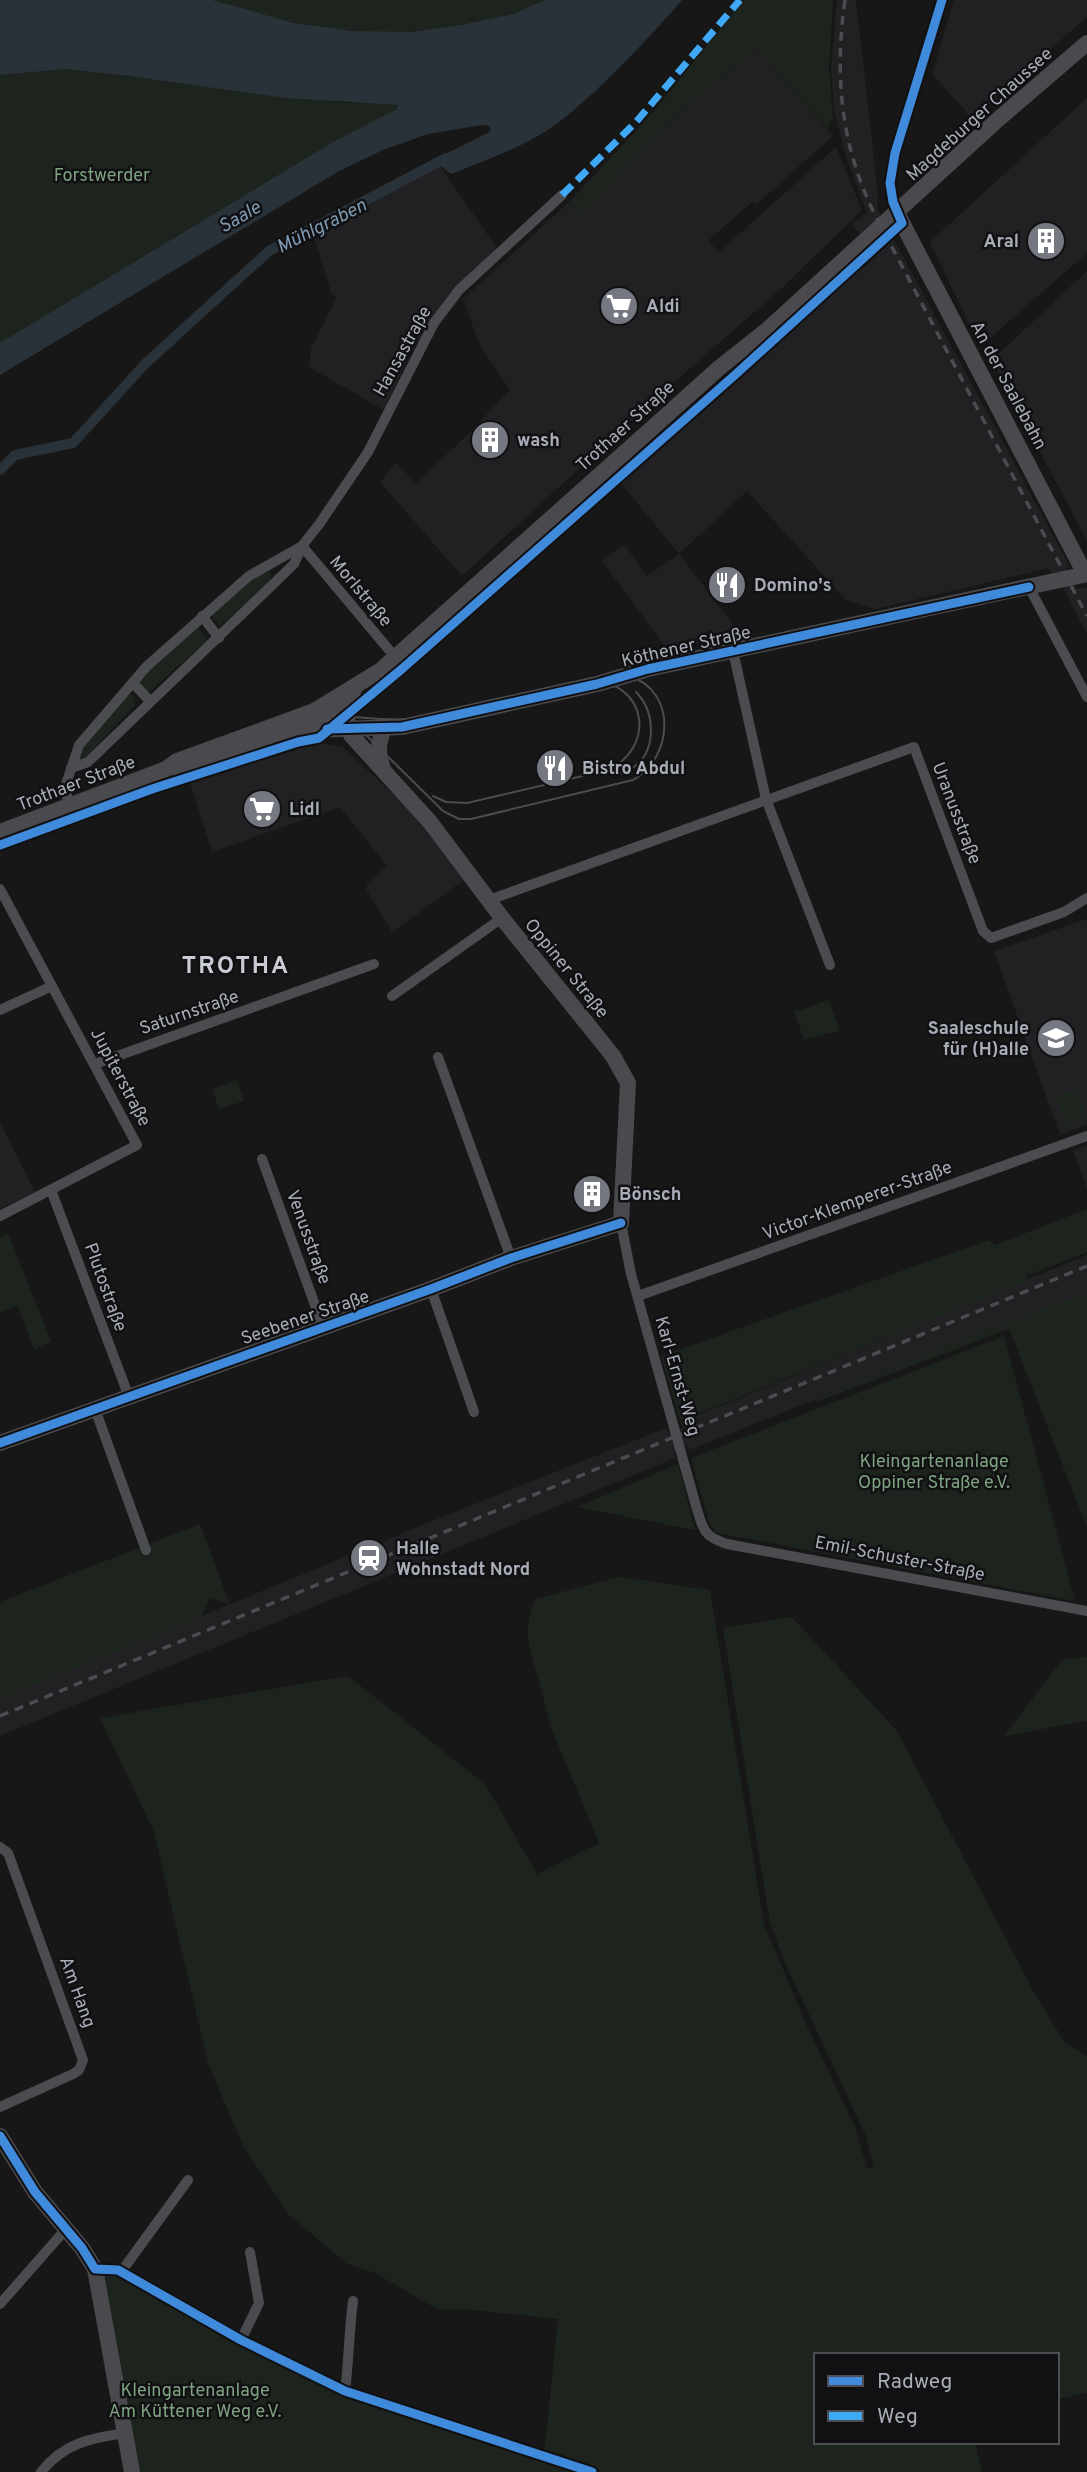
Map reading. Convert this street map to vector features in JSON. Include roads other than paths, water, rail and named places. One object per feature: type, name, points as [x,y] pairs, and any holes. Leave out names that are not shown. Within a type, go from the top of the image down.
[{"type":"main road","name":"Magdeburger Chaussee","points":[[897,214],[995,122],[1087,43]]},
{"type":"main road","name":"An der Saalebahn","points":[[897,214],[1086,574]]},
{"type":"main road","name":"Trothaer Straße","points":[[0,832],[166,769],[177,761],[314,711],[381,670],[719,368],[767,330],[897,214]]},
{"type":"main road","name":"Köthener Straße","points":[[308,730],[402,727],[597,684],[636,672],[1086,574]]},
{"type":"main road","name":"Trothaer Straße","points":[[166,769],[185,769],[208,763],[308,730],[345,711],[358,701],[381,670]]},
{"type":"main road","points":[[345,711],[355,687]]},
{"type":"main road","name":"Oppiner Straße","points":[[345,711],[348,728],[357,744],[430,822],[502,918],[613,1056],[628,1083],[621,1223]]},
{"type":"main road","points":[[384,728],[377,755],[384,771]]},
{"type":"main road","name":"Seebener Straße","points":[[0,1443],[511,1258],[621,1223]]},
{"type":"main road","points":[[0,2136],[35,2192],[88,2255],[95,2269],[132,2472]]},
{"type":"street","points":[[897,214],[890,183],[895,153],[942,0]]},
{"type":"street","name":"Hansastraße","points":[[71,768],[88,762],[294,564],[302,546],[368,452],[434,323],[459,290],[562,195]]},
{"type":"street","points":[[68,806],[66,784],[79,745],[147,666],[248,576],[302,546]]},
{"type":"street","name":"Morlstraße","points":[[302,546],[395,657]]},
{"type":"street","points":[[271,563],[282,576]]},
{"type":"street","points":[[1029,587],[1087,697]]},
{"type":"street","points":[[202,616],[219,638]]},
{"type":"street","points":[[733,651],[766,799],[830,965]]},
{"type":"street","points":[[133,682],[150,701]]},
{"type":"street","name":"Uranusstraße","points":[[489,900],[914,747],[983,931],[991,938],[1064,912],[1087,898]]},
{"type":"street","name":"Jupiterstraße","points":[[0,889],[137,1145],[0,1216]]},
{"type":"street","points":[[392,996],[502,918]]},
{"type":"street","name":"Saturnstraße","points":[[95,1064],[374,964]]},
{"type":"street","points":[[0,1010],[52,986]]},
{"type":"street","points":[[438,1057],[511,1258]]},
{"type":"street","name":"Victor-Klemperer-Straße","points":[[638,1296],[1087,1136]]},
{"type":"street","name":"Venusstraße","points":[[262,1159],[323,1327]]},
{"type":"street","name":"Plutostraße","points":[[51,1190],[129,1397]]},
{"type":"street","name":"Karl-Ernst-Weg","points":[[621,1223],[623,1241],[700,1521],[709,1536]]},
{"type":"street","points":[[431,1289],[474,1412]]},
{"type":"street","points":[[95,1409],[146,1550]]},
{"type":"street","name":"Emil-Schuster-Straße","points":[[709,1536],[727,1544],[1087,1611]]},
{"type":"street","name":"Am Hang","points":[[0,1847],[8,1853],[83,2060],[74,2074],[0,2107]]},
{"type":"street","points":[[121,2272],[188,2180]]},
{"type":"street","points":[[0,2304],[66,2229]]},
{"type":"street","points":[[241,2340],[258,2303],[250,2252]]},
{"type":"street","points":[[95,2269],[121,2272],[241,2340],[345,2391],[540,2455]]},
{"type":"street","points":[[345,2391],[351,2349],[353,2301]]},
{"type":"street","points":[[41,2472],[62,2453],[87,2439],[125,2432]]},
{"type":"water","name":"Saale","points":[[0,0],[212,0],[294,23],[352,31],[412,32],[513,14],[545,0],[682,0],[594,92],[563,119],[537,136],[509,151],[451,174],[433,160],[488,133],[491,129],[489,126],[428,134],[383,150],[339,171],[0,375],[0,343],[335,141],[397,109],[399,105],[286,98],[67,69],[0,75]]},
{"type":"waterway","name":"Mühlgraben","points":[[0,470],[15,455],[73,443],[144,365],[269,251],[446,158]]},
{"type":"tram line","points":[[0,829],[304,717],[409,719],[619,674],[645,684],[656,695],[662,710],[662,741],[656,757],[646,770],[633,780],[471,819],[459,819],[443,811],[367,736],[353,727],[333,720],[316,720],[281,729],[0,834]]},
{"type":"tram line","points":[[433,796],[446,802],[467,803],[608,770],[624,759],[634,746],[639,732],[639,717],[634,704],[625,692],[611,684],[593,681]]},
{"type":"tram line","points":[[618,775],[638,764],[650,738],[647,708],[636,692]]},
{"type":"railway","points":[[845,0],[840,57],[843,111],[864,191],[1087,616]]},
{"type":"railway","points":[[0,1716],[1087,1266]]},
{"type":"place","name":"Aral","points":[[1046,241]]},
{"type":"place","name":"Aldi","points":[[619,306]]},
{"type":"place","name":"wa·sh","points":[[490,440]]},
{"type":"place","name":"Domino's","points":[[727,585]]},
{"type":"place","name":"Bistro Abdul","points":[[555,768]]},
{"type":"place","name":"Lidl","points":[[262,809]]},
{"type":"place","name":"Saaleschule für (H)alle","points":[[1056,1038]]},
{"type":"place","name":"Bönsch","points":[[592,1194]]},
{"type":"place","name":"Halle Wohnstadt Nord","points":[[369,1558]]},
{"type":"district","name":"TROTHA","points":[[236,965]]},
{"type":"park label","name":"Forstwerder","points":[[102,175]]},
{"type":"park label","name":"Kleingartenanlage Oppiner Straße e.V.","points":[[934,1471]]},
{"type":"park label","name":"Kleingartenanlage Am Küttener Weg e.V.","points":[[195,2400]]}]
